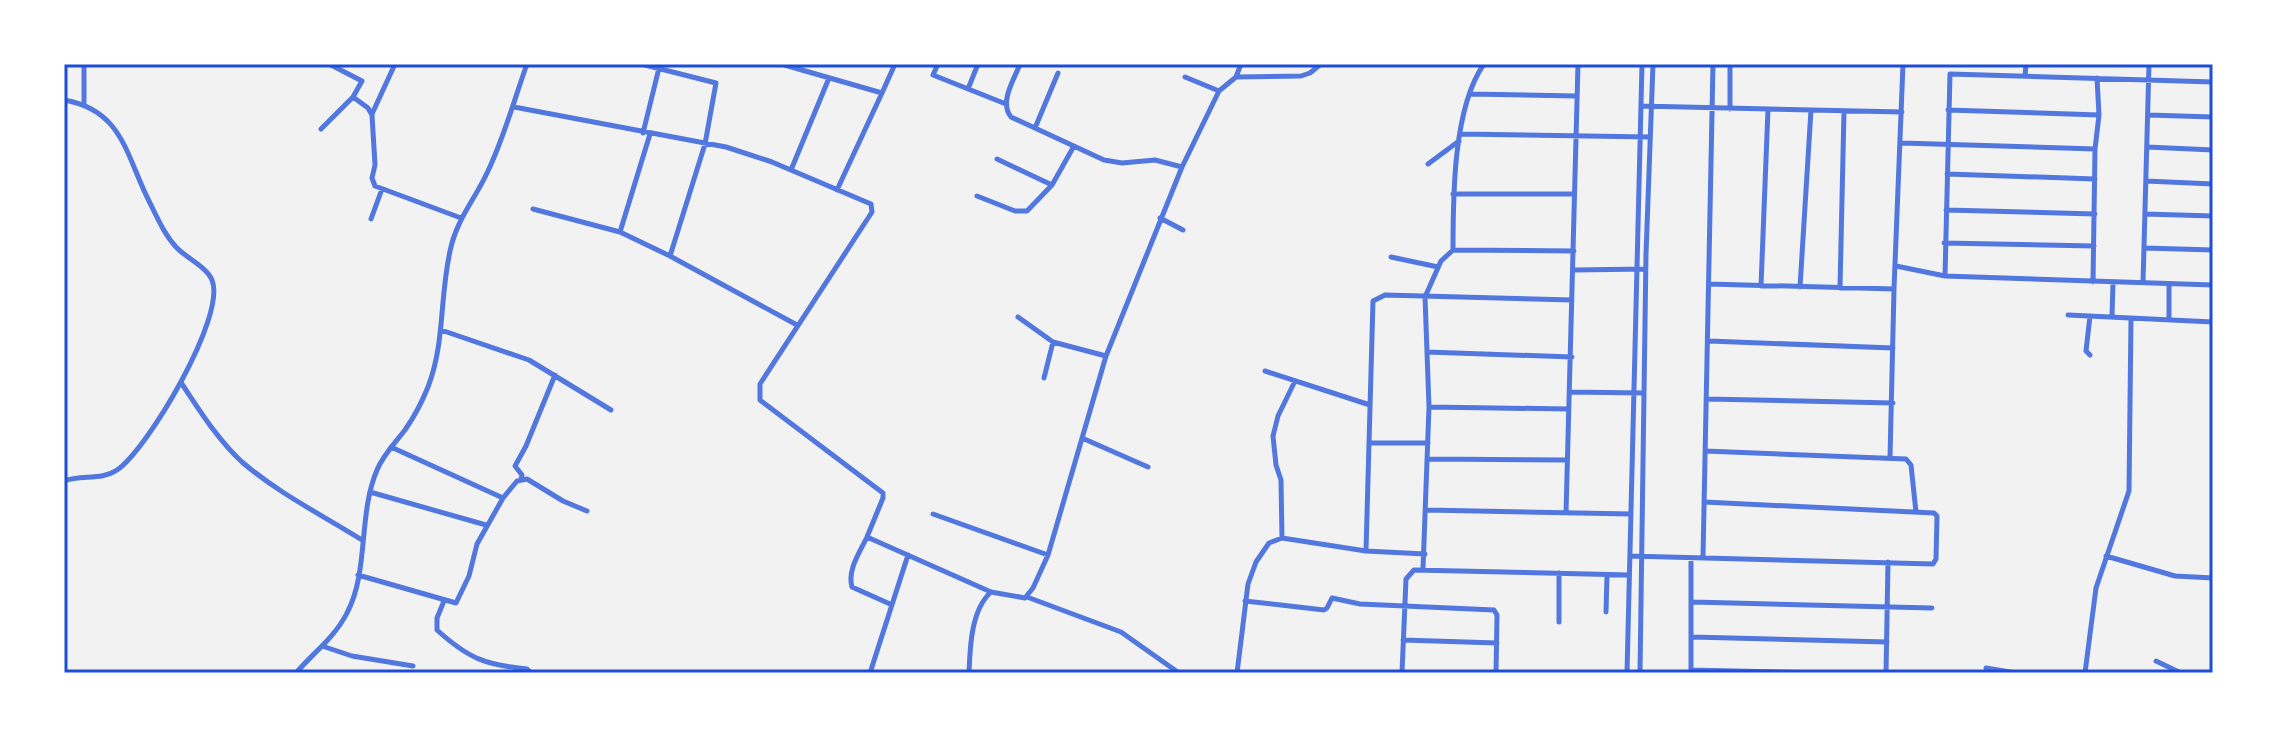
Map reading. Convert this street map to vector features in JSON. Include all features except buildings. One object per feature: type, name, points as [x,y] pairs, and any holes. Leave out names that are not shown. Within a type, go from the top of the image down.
[{"type":"street","points":[[84,64],[84,104]]},
{"type":"street","points":[[321,129],[353,97],[362,81],[329,64]]},
{"type":"street","points":[[372,115],[395,64]]},
{"type":"street","points":[[296,673],[348,612],[358,575],[370,492],[377,469],[418,409],[429,385],[441,330],[449,254],[461,218],[489,170],[527,64]]},
{"type":"street","points":[[641,64],[659,66],[716,83],[705,144],[670,256]]},
{"type":"street","points":[[781,64],[882,93]]},
{"type":"street","points":[[837,190],[895,64]]},
{"type":"street","points":[[938,64],[933,75],[1006,104]]},
{"type":"street","points":[[968,89],[978,64]]},
{"type":"street","points":[[1020,64],[1006,104],[1011,117],[1113,163],[1155,160],[1182,167]]},
{"type":"street","points":[[1027,597],[1048,555],[1106,356],[1160,218],[1219,91],[1236,77],[1241,64]]},
{"type":"street","points":[[1236,77],[1301,76],[1321,64]]},
{"type":"street","points":[[1423,569],[1429,407],[1425,297],[1438,267],[1453,250],[1453,194],[1460,137],[1474,81],[1484,64]]},
{"type":"street","points":[[1566,513],[1578,64]]},
{"type":"street","points":[[1627,673],[1642,64]]},
{"type":"street","points":[[1640,673],[1643,393],[1653,64]]},
{"type":"street","points":[[1703,557],[1713,64]]},
{"type":"street","points":[[1730,64],[1730,109]]},
{"type":"street","points":[[1890,458],[1903,64]]},
{"type":"street","points":[[2025,76],[2026,64]]},
{"type":"street","points":[[2143,283],[2149,64]]},
{"type":"street","points":[[620,232],[646,134],[659,66]]},
{"type":"street","points":[[1035,128],[1058,73]]},
{"type":"street","points":[[1945,276],[1950,74],[2213,82]]},
{"type":"street","points":[[1185,77],[1219,91]]},
{"type":"street","points":[[791,170],[829,78]]},
{"type":"street","points":[[2093,282],[2095,149],[2099,115],[2097,78]]},
{"type":"street","points":[[1471,94],[1576,96]]},
{"type":"street","points":[[353,97],[372,115],[375,165],[372,178],[375,186],[461,218]]},
{"type":"street","points":[[64,100],[84,104],[115,129],[168,237],[186,258],[212,279],[213,291],[207,322],[182,384],[120,468],[102,476],[73,477],[64,481]]},
{"type":"street","points":[[1641,106],[1902,112]]},
{"type":"street","points":[[514,107],[748,153],[869,203],[872,212],[760,384],[758,395],[762,403],[877,485],[883,493],[851,573],[850,584],[890,604]]},
{"type":"street","points":[[1761,286],[1768,109]]},
{"type":"street","points":[[1800,287],[1811,110]]},
{"type":"street","points":[[1948,110],[2099,115]]},
{"type":"street","points":[[1840,288],[1844,111]]},
{"type":"street","points":[[2148,115],[2213,117]]},
{"type":"street","points":[[1428,164],[1460,137],[1650,137]]},
{"type":"street","points":[[1902,143],[2095,149]]},
{"type":"street","points":[[977,196],[1005,208],[1027,211],[1052,185],[1074,146]]},
{"type":"street","points":[[2147,147],[2213,150]]},
{"type":"street","points":[[997,159],[1052,185]]},
{"type":"street","points":[[1947,174],[2095,179]]},
{"type":"street","points":[[2146,181],[2213,184]]},
{"type":"street","points":[[371,219],[382,189]]},
{"type":"street","points":[[1453,194],[1573,194]]},
{"type":"street","points":[[533,209],[620,232],[797,325]]},
{"type":"street","points":[[1946,210],[2095,214]]},
{"type":"street","points":[[2145,214],[2213,216]]},
{"type":"street","points":[[1160,218],[1183,230]]},
{"type":"street","points":[[1944,243],[2094,246]]},
{"type":"street","points":[[2144,248],[2213,250]]},
{"type":"street","points":[[1453,250],[1574,251]]},
{"type":"street","points":[[1391,257],[1438,267]]},
{"type":"street","points":[[1896,266],[1945,276],[2213,285]]},
{"type":"street","points":[[1574,270],[1646,269]]},
{"type":"street","points":[[2112,317],[2113,283]]},
{"type":"street","points":[[1709,284],[1894,289]]},
{"type":"street","points":[[2169,284],[2169,320]]},
{"type":"street","points":[[1366,551],[1373,301],[1385,295],[1572,300]]},
{"type":"street","points":[[2068,315],[2213,322]]},
{"type":"street","points":[[2090,316],[2086,351],[2090,355]]},
{"type":"street","points":[[1018,317],[1053,342],[1106,356]]},
{"type":"street","points":[[2085,673],[2093,604],[2106,556],[2125,506],[2131,474],[2131,319]]},
{"type":"street","points":[[441,330],[509,352],[555,375],[611,410]]},
{"type":"street","points":[[1709,341],[1893,348]]},
{"type":"street","points":[[1044,378],[1053,342]]},
{"type":"street","points":[[1427,352],[1572,357]]},
{"type":"street","points":[[1265,371],[1370,405]]},
{"type":"street","points":[[358,575],[456,603],[469,576],[477,544],[486,525],[503,498],[521,479],[522,475],[515,466],[555,375]]},
{"type":"street","points":[[1282,538],[1281,480],[1273,436],[1278,416],[1295,381]]},
{"type":"street","points":[[182,384],[215,432],[242,461],[264,479],[362,540]]},
{"type":"street","points":[[1570,392],[1643,393]]},
{"type":"street","points":[[1707,399],[1893,403]]},
{"type":"street","points":[[1429,407],[1569,409]]},
{"type":"street","points":[[1082,438],[1148,467]]},
{"type":"street","points":[[1370,443],[1428,443]]},
{"type":"street","points":[[391,447],[503,498]]},
{"type":"street","points":[[1705,451],[1906,459],[1911,465],[1916,512]]},
{"type":"street","points":[[1427,459],[1567,460]]},
{"type":"street","points":[[521,479],[532,480],[552,495],[587,511]]},
{"type":"street","points":[[370,492],[486,525]]},
{"type":"street","points":[[1630,556],[1933,564],[1936,559],[1936,514],[1704,502]]},
{"type":"street","points":[[1426,510],[1631,514]]},
{"type":"street","points":[[933,514],[1048,555]]},
{"type":"street","points":[[867,537],[991,592],[1027,597],[1121,632],[1179,673]]},
{"type":"street","points":[[1237,673],[1248,584],[1264,548],[1282,538],[1366,551],[1425,554]]},
{"type":"street","points":[[870,673],[908,555]]},
{"type":"street","points":[[2106,556],[2166,575],[2213,578]]},
{"type":"street","points":[[1691,558],[1691,671],[1825,673]]},
{"type":"street","points":[[1886,673],[1888,562]]},
{"type":"street","points":[[1413,673],[1402,673],[1404,607],[1409,574],[1423,569],[1629,575]]},
{"type":"street","points":[[1559,573],[1559,622]]},
{"type":"street","points":[[1606,612],[1607,575]]},
{"type":"street","points":[[969,673],[976,618],[991,592]]},
{"type":"street","points":[[1245,601],[1324,610],[1332,598],[1360,604],[1494,610],[1497,615],[1496,673]]},
{"type":"street","points":[[444,601],[437,618],[437,630],[444,637],[475,659],[495,666],[527,669],[531,673]]},
{"type":"street","points":[[1693,602],[1932,608]]},
{"type":"street","points":[[1692,637],[1887,642]]},
{"type":"street","points":[[1403,640],[1497,643]]},
{"type":"street","points":[[322,646],[352,656],[413,666]]},
{"type":"street","points":[[2156,661],[2181,673]]},
{"type":"street","points":[[1986,668],[2016,673]]}]
